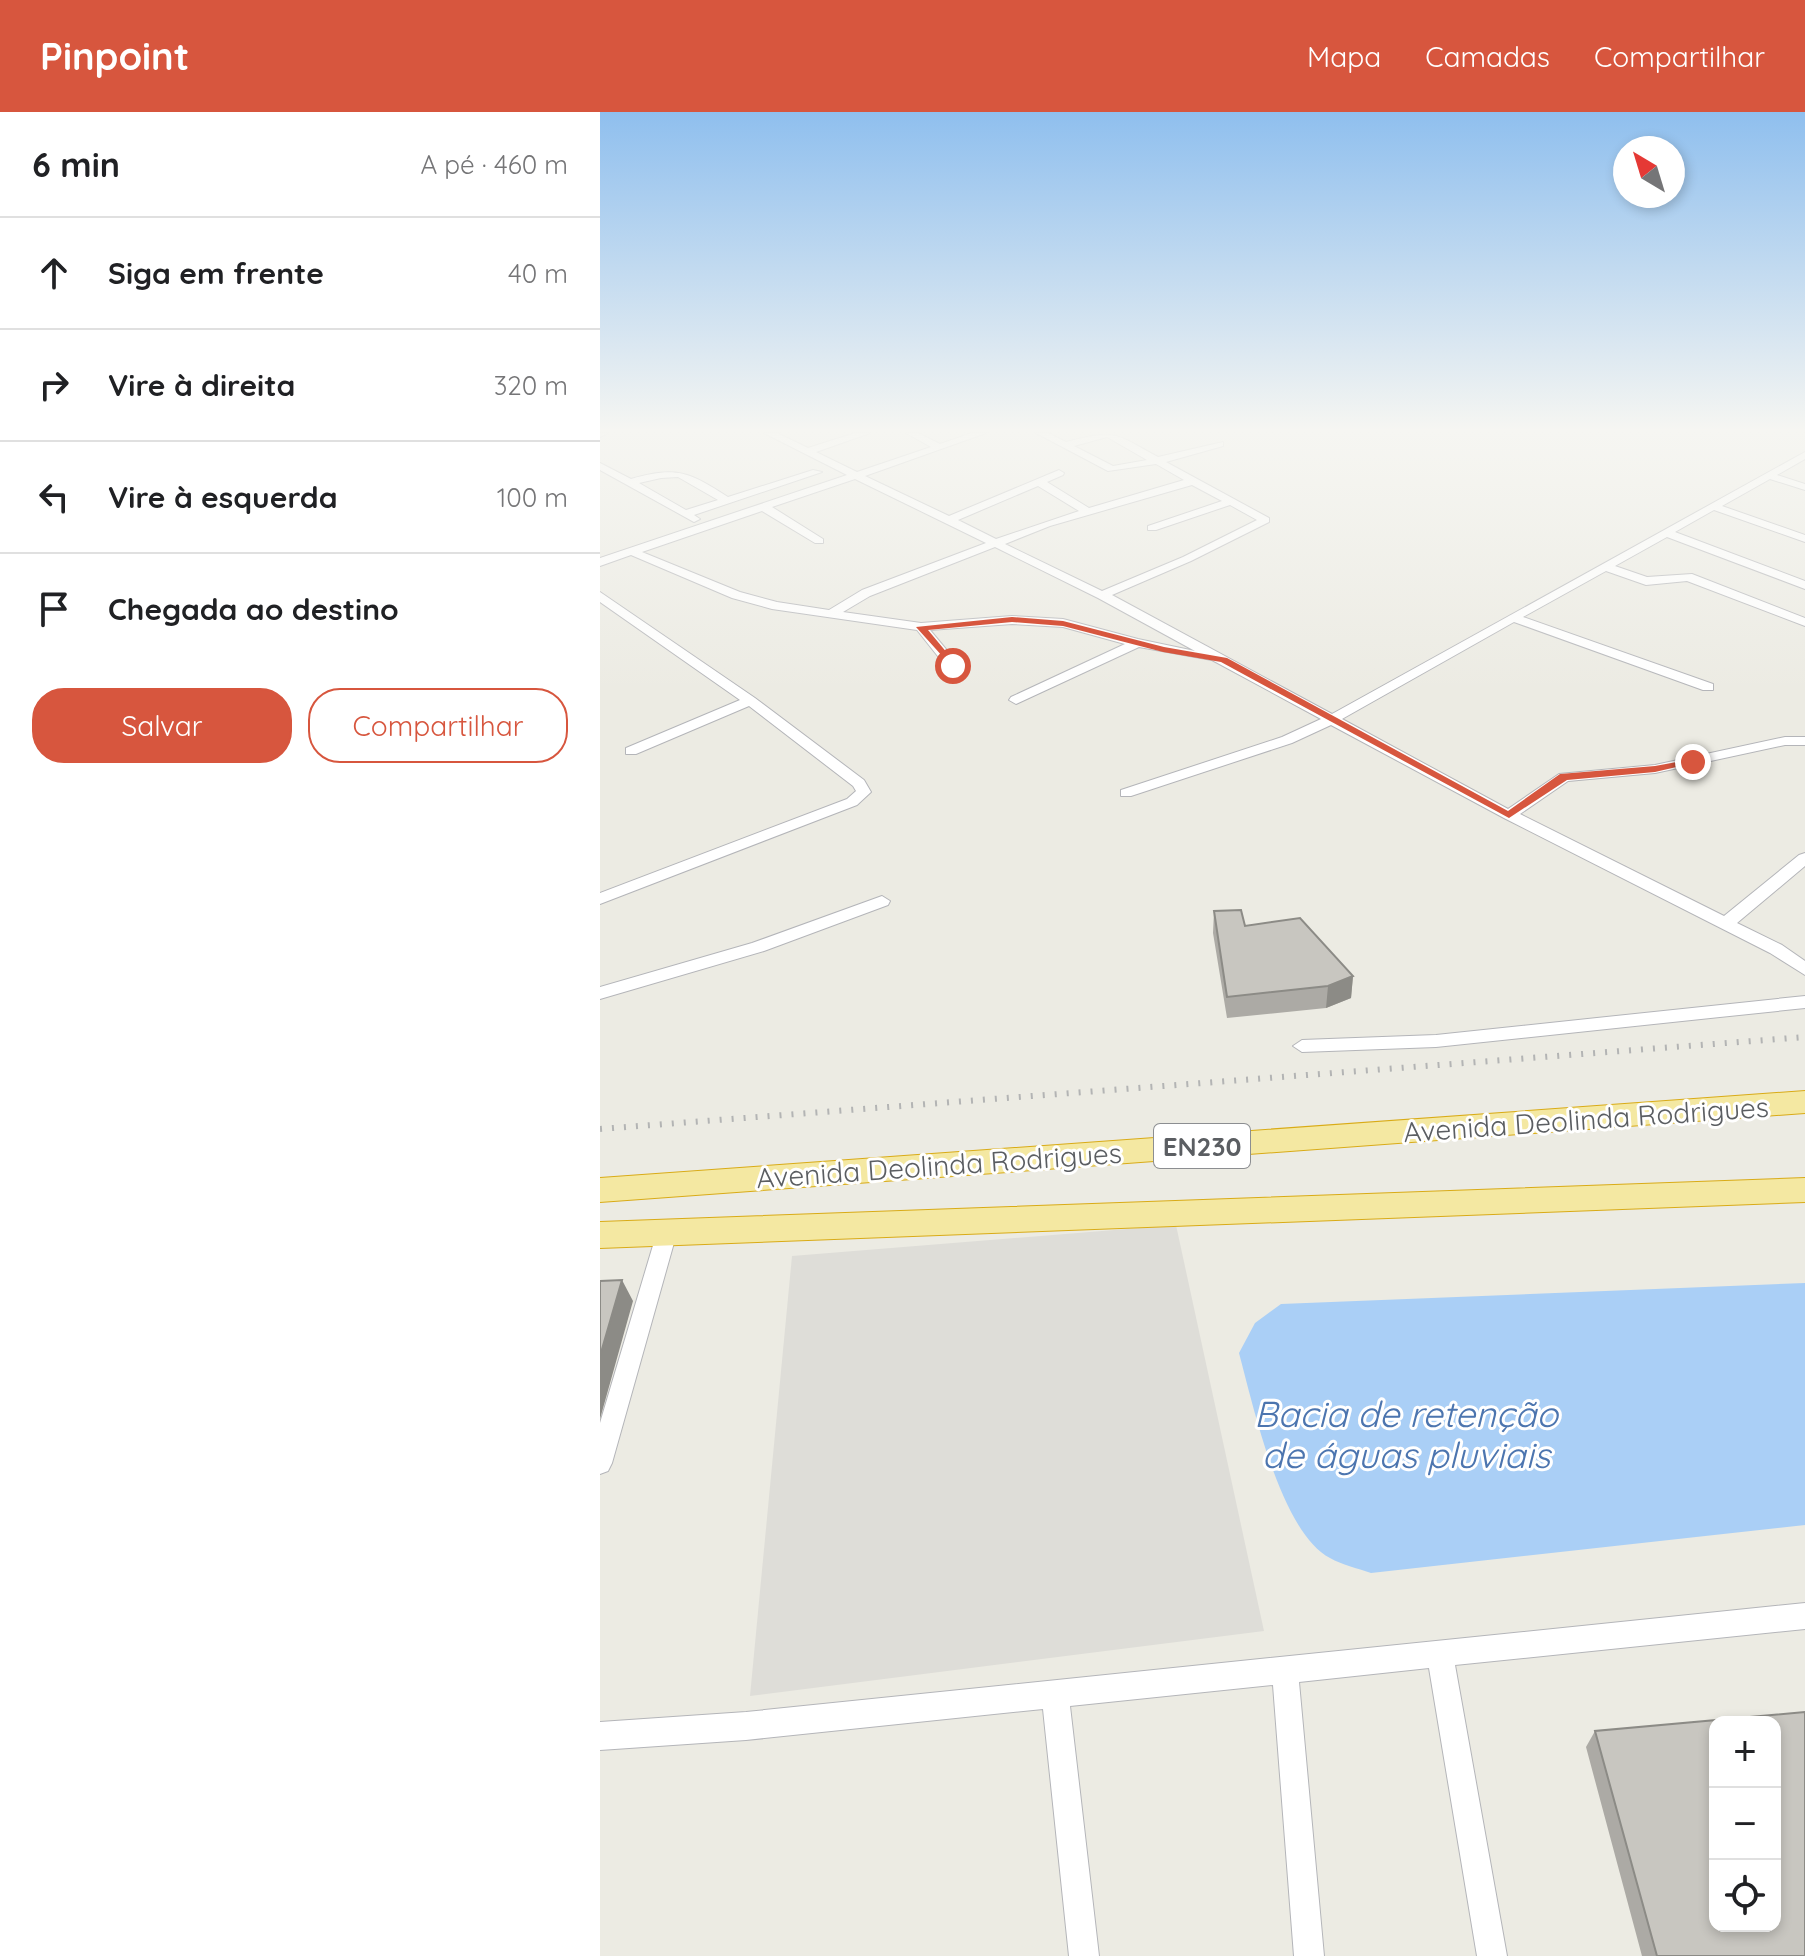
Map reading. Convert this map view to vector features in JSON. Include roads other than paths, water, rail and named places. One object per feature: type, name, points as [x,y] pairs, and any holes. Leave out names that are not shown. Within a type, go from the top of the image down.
[{"type":"highway","name":"Avenida Deolinda Rodrigues","points":[[600,1190],[1805,1102]]},
{"type":"highway","name":"Avenida Deolinda Rodrigues","points":[[600,1235],[1805,1190]]},
{"type":"street","points":[[694,519],[707,526]]},
{"type":"street","points":[[600,562],[728,519]]},
{"type":"street","points":[[783,519],[819,541]]},
{"type":"street","points":[[943,519],[1102,595],[1509,815],[1776,949],[1805,969]]},
{"type":"street","points":[[947,521],[952,519]]},
{"type":"street","points":[[830,615],[878,588],[1066,519]]},
{"type":"street","points":[[1152,528],[1178,519]]},
{"type":"street","points":[[1102,595],[1187,559],[1263,519]]},
{"type":"street","points":[[1126,793],[1287,740],[1330,720],[1688,519]]},
{"type":"street","points":[[1749,519],[1805,539]]},
{"type":"street","points":[[1664,532],[1805,585]]},
{"type":"street","points":[[631,551],[755,601],[830,615],[921,627],[1026,620],[1076,625],[1137,643],[1224,660]]},
{"type":"street","points":[[1605,566],[1646,581],[1688,577],[1805,622]]},
{"type":"street","points":[[600,596],[750,701],[859,783],[864,792],[861,797],[600,899]]},
{"type":"street","points":[[1514,618],[1708,687]]},
{"type":"street","points":[[921,627],[953,666]]},
{"type":"street","points":[[1016,700],[1137,643]]},
{"type":"street","points":[[631,751],[750,701]]},
{"type":"street","points":[[1509,815],[1564,777],[1655,769],[1785,741],[1805,741]]},
{"type":"street","points":[[1726,923],[1805,858]]},
{"type":"street","points":[[600,993],[758,947],[882,901]]},
{"type":"street","points":[[1302,1046],[1436,1041],[1805,1002]]},
{"type":"street","points":[[600,1463],[667,1232]]},
{"type":"street","points":[[600,1736],[746,1726],[1805,1616]]},
{"type":"street","points":[[1440,1654],[1492,1956]]},
{"type":"street","points":[[1285,1670],[1309,1956]]},
{"type":"street","points":[[1055,1694],[1084,1956]]},
{"type":"water","name":"Bacia de retenção de águas pluviais","points":[[1805,1283],[1805,1525],[1371,1573],[1330,1558],[1313,1544],[1297,1523],[1271,1466],[1239,1353],[1255,1323],[1281,1304]]},
{"type":"railway","points":[[600,1129],[1805,1037]]}]
